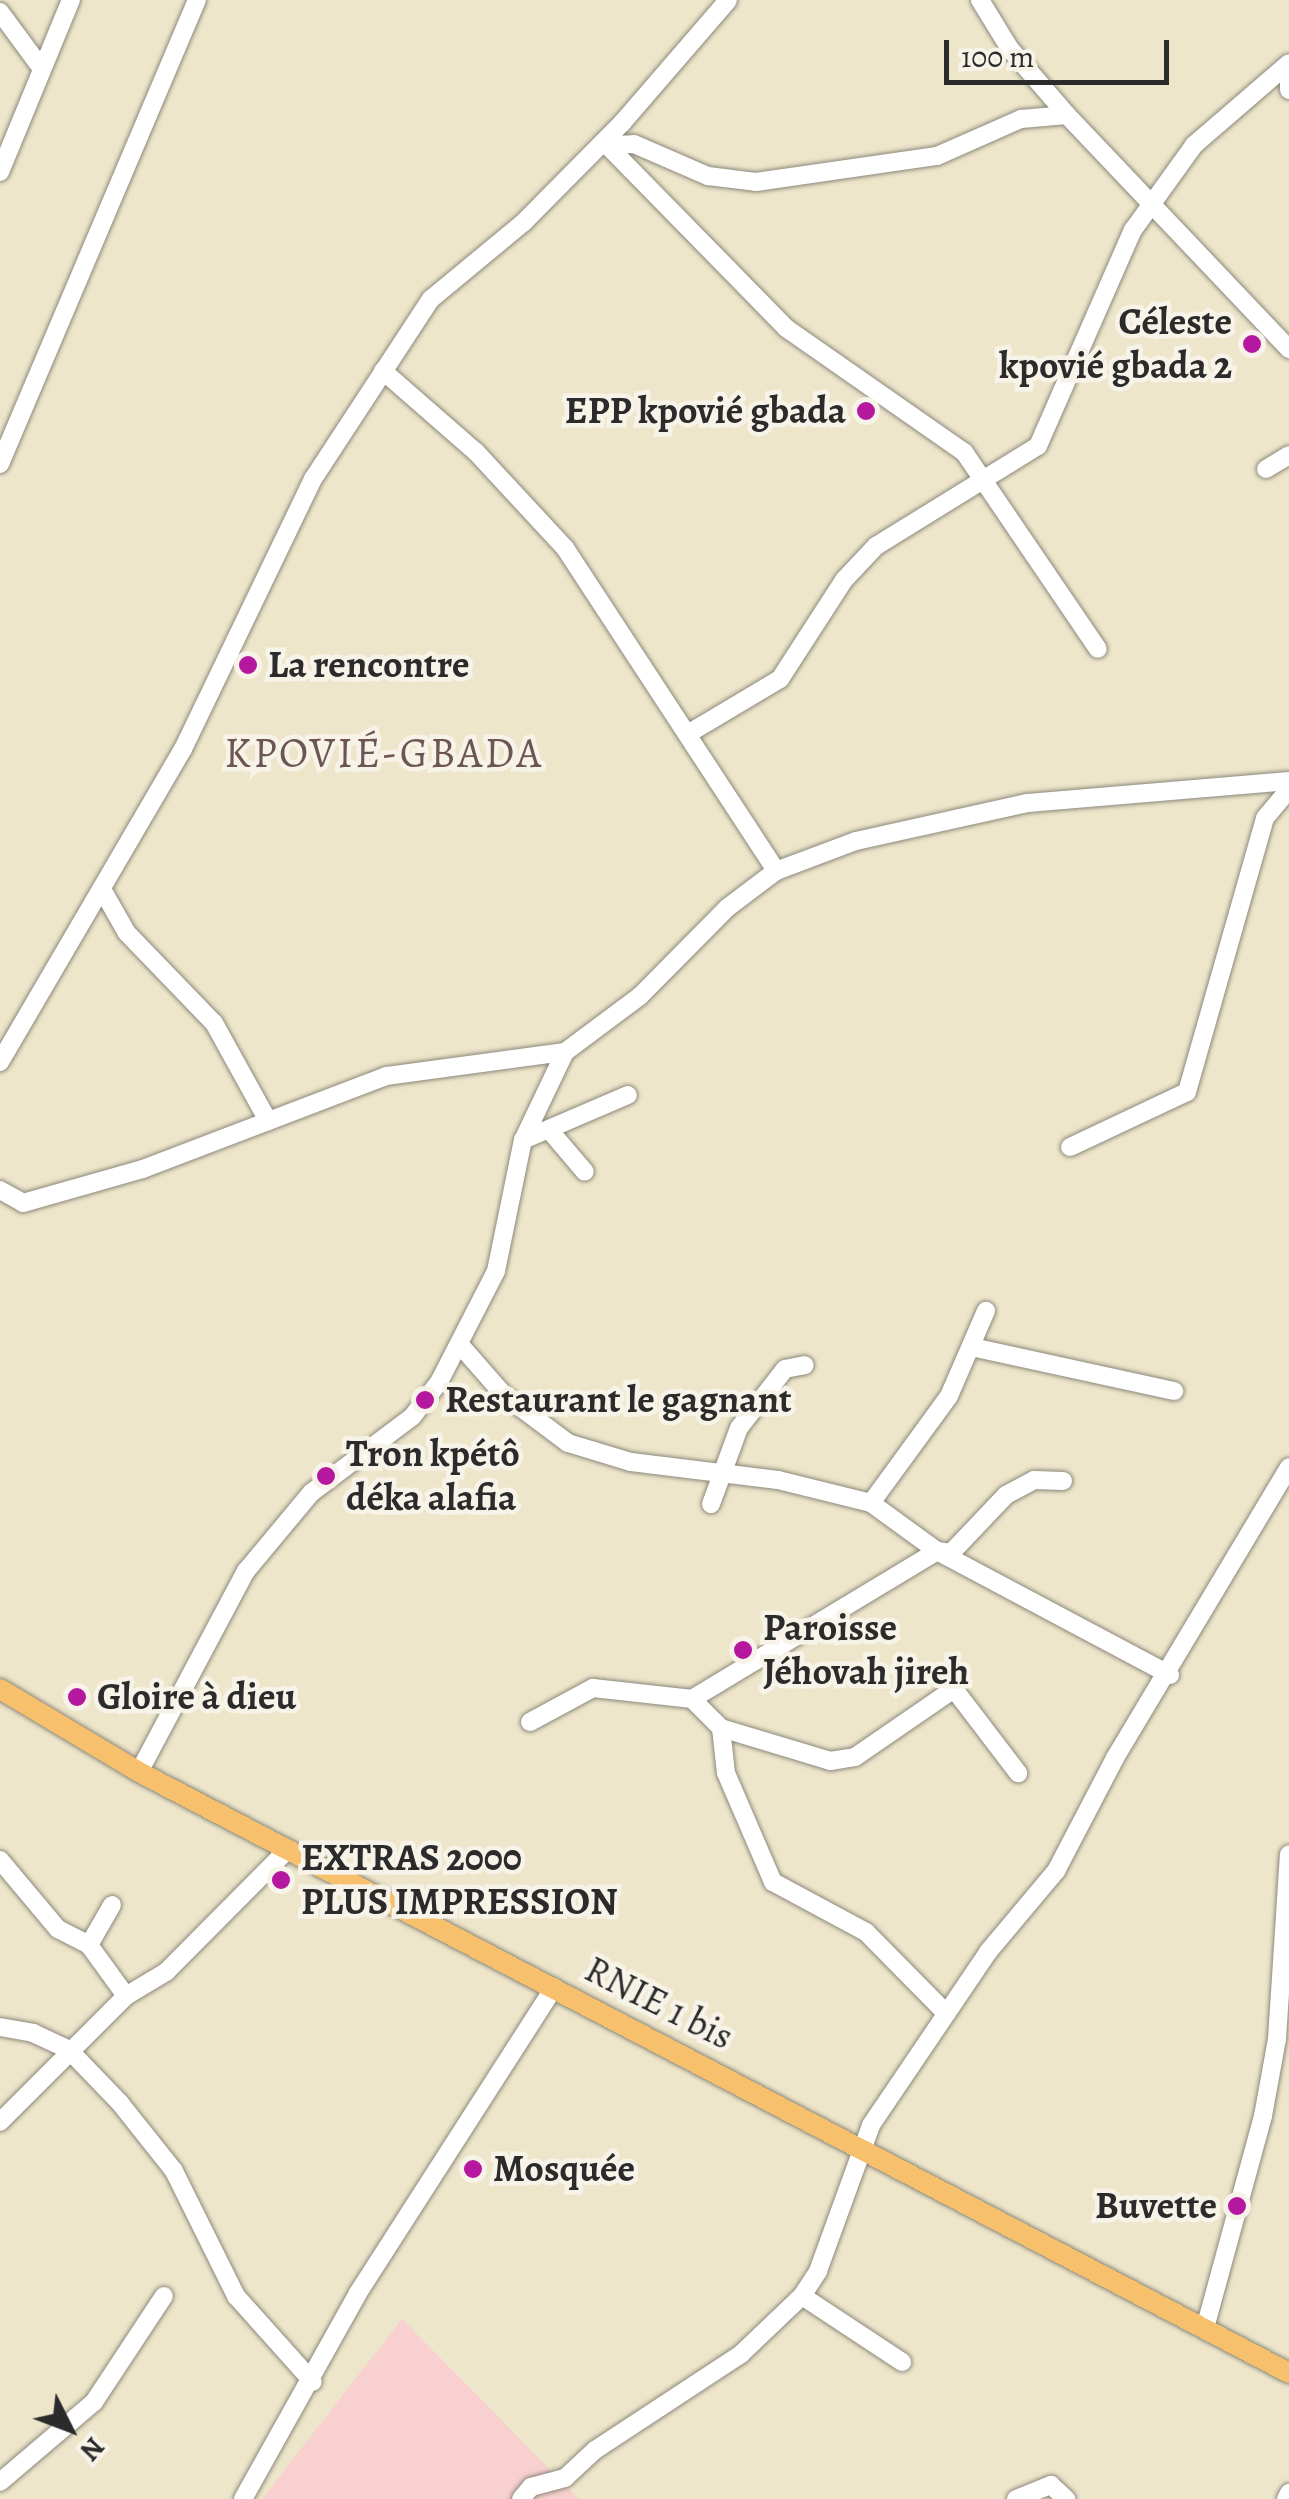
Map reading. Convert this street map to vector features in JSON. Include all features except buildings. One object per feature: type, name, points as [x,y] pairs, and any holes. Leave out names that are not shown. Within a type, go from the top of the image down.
[{"type":"main road","name":"RNIE 1 bis","points":[[0,1688],[139,1772],[1289,2373]]},
{"type":"street","points":[[0,172],[71,0]]},
{"type":"street","points":[[0,464],[197,0]]},
{"type":"street","points":[[0,1062],[190,734],[312,479],[382,371],[446,280],[523,223],[606,143],[728,0]]},
{"type":"street","points":[[980,0],[1010,49],[1067,115],[1152,201],[1172,232],[1289,349]]},
{"type":"street","points":[[0,12],[42,69]]},
{"type":"street","points":[[691,732],[780,679],[844,580],[876,546],[988,482],[1038,446],[1049,429],[1069,366],[1152,201],[1194,146],[1289,64]]},
{"type":"street","points":[[1289,82],[1289,90]]},
{"type":"street","points":[[606,143],[634,144],[708,176],[756,182],[937,156],[1021,119],[1067,115]]},
{"type":"street","points":[[606,143],[786,328],[941,432],[988,482],[1098,649]]},
{"type":"street","points":[[382,371],[476,452],[565,548],[691,732],[738,821],[776,871]]},
{"type":"street","points":[[1266,470],[1289,455]]},
{"type":"street","points":[[139,1772],[246,1572],[312,1493],[412,1416],[460,1346],[496,1271],[522,1140],[566,1052],[640,996],[697,934],[776,871],[856,841],[1028,803],[1289,781]]},
{"type":"street","points":[[1070,1146],[1188,1092],[1266,818],[1289,789]]},
{"type":"street","points":[[103,890],[127,934],[214,1022],[268,1122]]},
{"type":"street","points":[[3,1198],[23,1203],[143,1170],[387,1076],[566,1052]]},
{"type":"street","points":[[522,1140],[551,1132],[628,1095]]},
{"type":"street","points":[[551,1132],[585,1172]]},
{"type":"street","points":[[871,1502],[949,1396],[986,1311]]},
{"type":"street","points":[[460,1346],[504,1396],[568,1443],[631,1462],[778,1480],[871,1502],[937,1552],[1170,1675]]},
{"type":"street","points":[[972,1347],[1174,1391]]},
{"type":"street","points":[[711,1504],[738,1428],[785,1369],[804,1365]]},
{"type":"street","points":[[521,2499],[531,2488],[565,2478],[595,2450],[741,2354],[802,2296],[818,2272],[859,2146],[946,2013],[1056,1871],[1116,1758],[1170,1675],[1289,1467]]},
{"type":"street","points":[[530,1722],[592,1688],[692,1699],[937,1552],[959,1548],[1020,1487],[1034,1480],[1063,1482]]},
{"type":"street","points":[[692,1699],[721,1728],[830,1760],[854,1757],[954,1688],[1018,1773]]},
{"type":"street","points":[[721,1728],[726,1773],[765,1872],[790,1897],[866,1932],[946,2013]]},
{"type":"street","points":[[0,2122],[126,1996],[166,1972],[288,1850]]},
{"type":"street","points":[[1205,2328],[1263,2116],[1277,2039],[1289,1854]]},
{"type":"street","points":[[0,1860],[58,1930],[89,1945],[126,1996]]},
{"type":"street","points":[[89,1945],[112,1904]]},
{"type":"street","points":[[243,2499],[312,2382],[358,2293],[554,1988]]},
{"type":"street","points":[[0,2027],[33,2033],[69,2050],[174,2170],[236,2296],[312,2382]]},
{"type":"street","points":[[0,2482],[94,2402],[164,2296]]},
{"type":"street","points":[[802,2296],[902,2362]]},
{"type":"street","points":[[1016,2499],[1052,2485],[1066,2499]]},
{"type":"shaded area","points":[[402,2319],[579,2499],[262,2499]]},
{"type":"place","name":"Céleste kpovié gbada 2","points":[[1252,344]]},
{"type":"place","name":"EPP kpovié gbada","points":[[866,411]]},
{"type":"place","name":"La rencontre","points":[[248,665]]},
{"type":"place","name":"Restaurant le gagnant","points":[[425,1400]]},
{"type":"place","name":"Tron kpétô déka alafia","points":[[326,1476]]},
{"type":"place","name":"Paroisse Jéhovah jireh","points":[[743,1650]]},
{"type":"place","name":"Gloire à dieu","points":[[77,1697]]},
{"type":"place","name":"EXTRAS 2000 PLUS IMPRESSION","points":[[281,1880]]},
{"type":"place","name":"Mosquée","points":[[473,2169]]},
{"type":"place","name":"Buvette","points":[[1237,2206]]},
{"type":"district","name":"KPOVIÉ-GBADA","points":[[384,753]]}]
